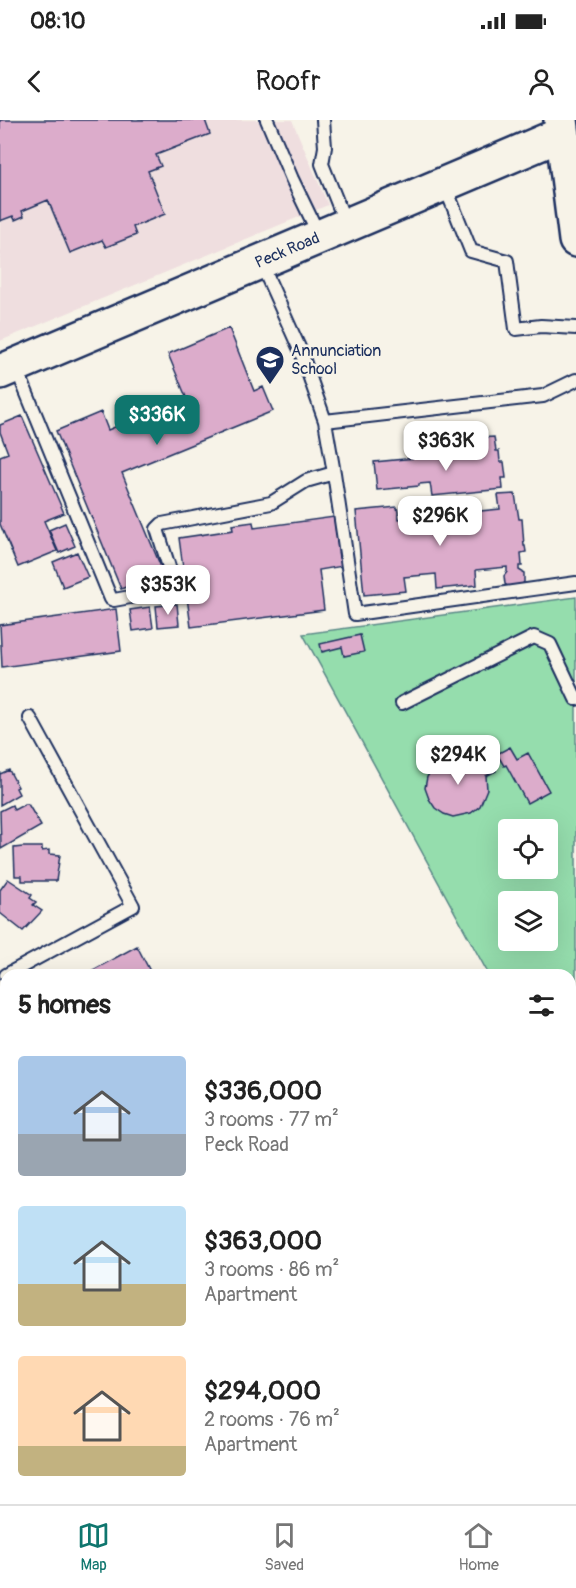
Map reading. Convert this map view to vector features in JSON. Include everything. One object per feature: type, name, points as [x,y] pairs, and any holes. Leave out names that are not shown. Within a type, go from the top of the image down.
[{"type":"street","name":"Peck Road","points":[[8,369],[444,183],[566,127]]},
{"type":"street","points":[[566,127],[576,240]]},
{"type":"lane","points":[[267,120],[292,179],[333,231]]},
{"type":"lane","points":[[323,120],[326,147],[322,164],[333,231]]},
{"type":"lane","points":[[444,183],[471,251],[507,261],[516,329],[541,326],[576,328]]},
{"type":"lane","points":[[260,262],[301,352],[325,420],[355,614],[576,583]]},
{"type":"lane","points":[[8,369],[111,599],[114,600],[174,590],[175,586],[157,529],[162,524],[271,503],[306,481],[334,472]]},
{"type":"lane","points":[[325,420],[543,396],[576,380]]},
{"type":"lane","points":[[402,703],[534,637],[550,644],[576,699]]},
{"type":"lane","points":[[17,969],[133,906],[30,717]]},
{"type":"shaded area","points":[[0,120],[292,120],[328,205],[0,341]]},
{"type":"green space","points":[[576,597],[576,969],[486,969],[303,634]]},
{"type":"building","points":[[0,120],[205,120],[210,134],[156,155],[161,166],[148,171],[165,214],[133,227],[136,235],[106,247],[102,240],[70,253],[48,200],[22,211],[24,216],[15,220],[13,216],[0,221]]},
{"type":"building","points":[[229,328],[254,391],[263,387],[273,411],[122,473],[163,572],[121,589],[56,431],[101,412],[108,430],[186,397],[168,354]]},
{"type":"building","points":[[22,416],[64,513],[44,521],[57,551],[18,567],[0,524],[0,456],[8,453],[0,432],[0,425]]},
{"type":"building","points":[[494,437],[500,462],[504,462],[506,478],[502,478],[503,489],[432,496],[430,483],[377,490],[374,462],[478,452],[477,438]]},
{"type":"building","points":[[515,494],[519,519],[522,519],[526,552],[521,553],[522,566],[519,566],[519,570],[524,573],[524,582],[520,587],[512,589],[505,584],[504,576],[507,567],[476,570],[477,585],[437,589],[436,574],[404,577],[406,591],[364,595],[356,511],[397,507],[399,519],[500,509],[498,495]]},
{"type":"building","points":[[334,517],[339,558],[342,558],[343,566],[319,570],[324,610],[191,627],[179,538],[233,530],[232,525],[253,522],[254,528]]},
{"type":"building","points":[[65,523],[75,546],[59,553],[49,530]]},
{"type":"building","points":[[77,552],[88,577],[63,587],[53,562]]},
{"type":"building","points":[[177,604],[179,625],[158,627],[156,606]]},
{"type":"building","points":[[150,607],[153,628],[133,631],[130,610]]},
{"type":"building","points":[[116,609],[121,651],[2,667],[0,625]]},
{"type":"building","points":[[360,635],[364,652],[344,656],[342,647],[322,652],[320,644]]},
{"type":"building","points":[[510,747],[517,759],[528,753],[549,791],[527,803],[506,765],[504,766],[497,754]]},
{"type":"building","points":[[458,756],[467,758],[480,767],[491,762],[496,771],[486,776],[487,789],[480,806],[471,813],[453,817],[435,808],[425,788],[427,777],[437,762]]},
{"type":"building","points":[[9,770],[19,794],[0,805],[0,774]]},
{"type":"building","points":[[28,804],[41,826],[1,849],[0,811],[12,805],[14,810]]},
{"type":"building","points":[[42,847],[42,851],[49,850],[49,854],[60,855],[56,881],[22,881],[22,876],[15,876],[14,848]]},
{"type":"building","points":[[8,879],[32,895],[30,898],[36,902],[33,905],[42,911],[23,931],[0,913],[0,890]]},
{"type":"building","points":[[137,946],[149,969],[95,969]]},
{"type":"place","name":"Annunciation School","points":[[270,386]]}]
